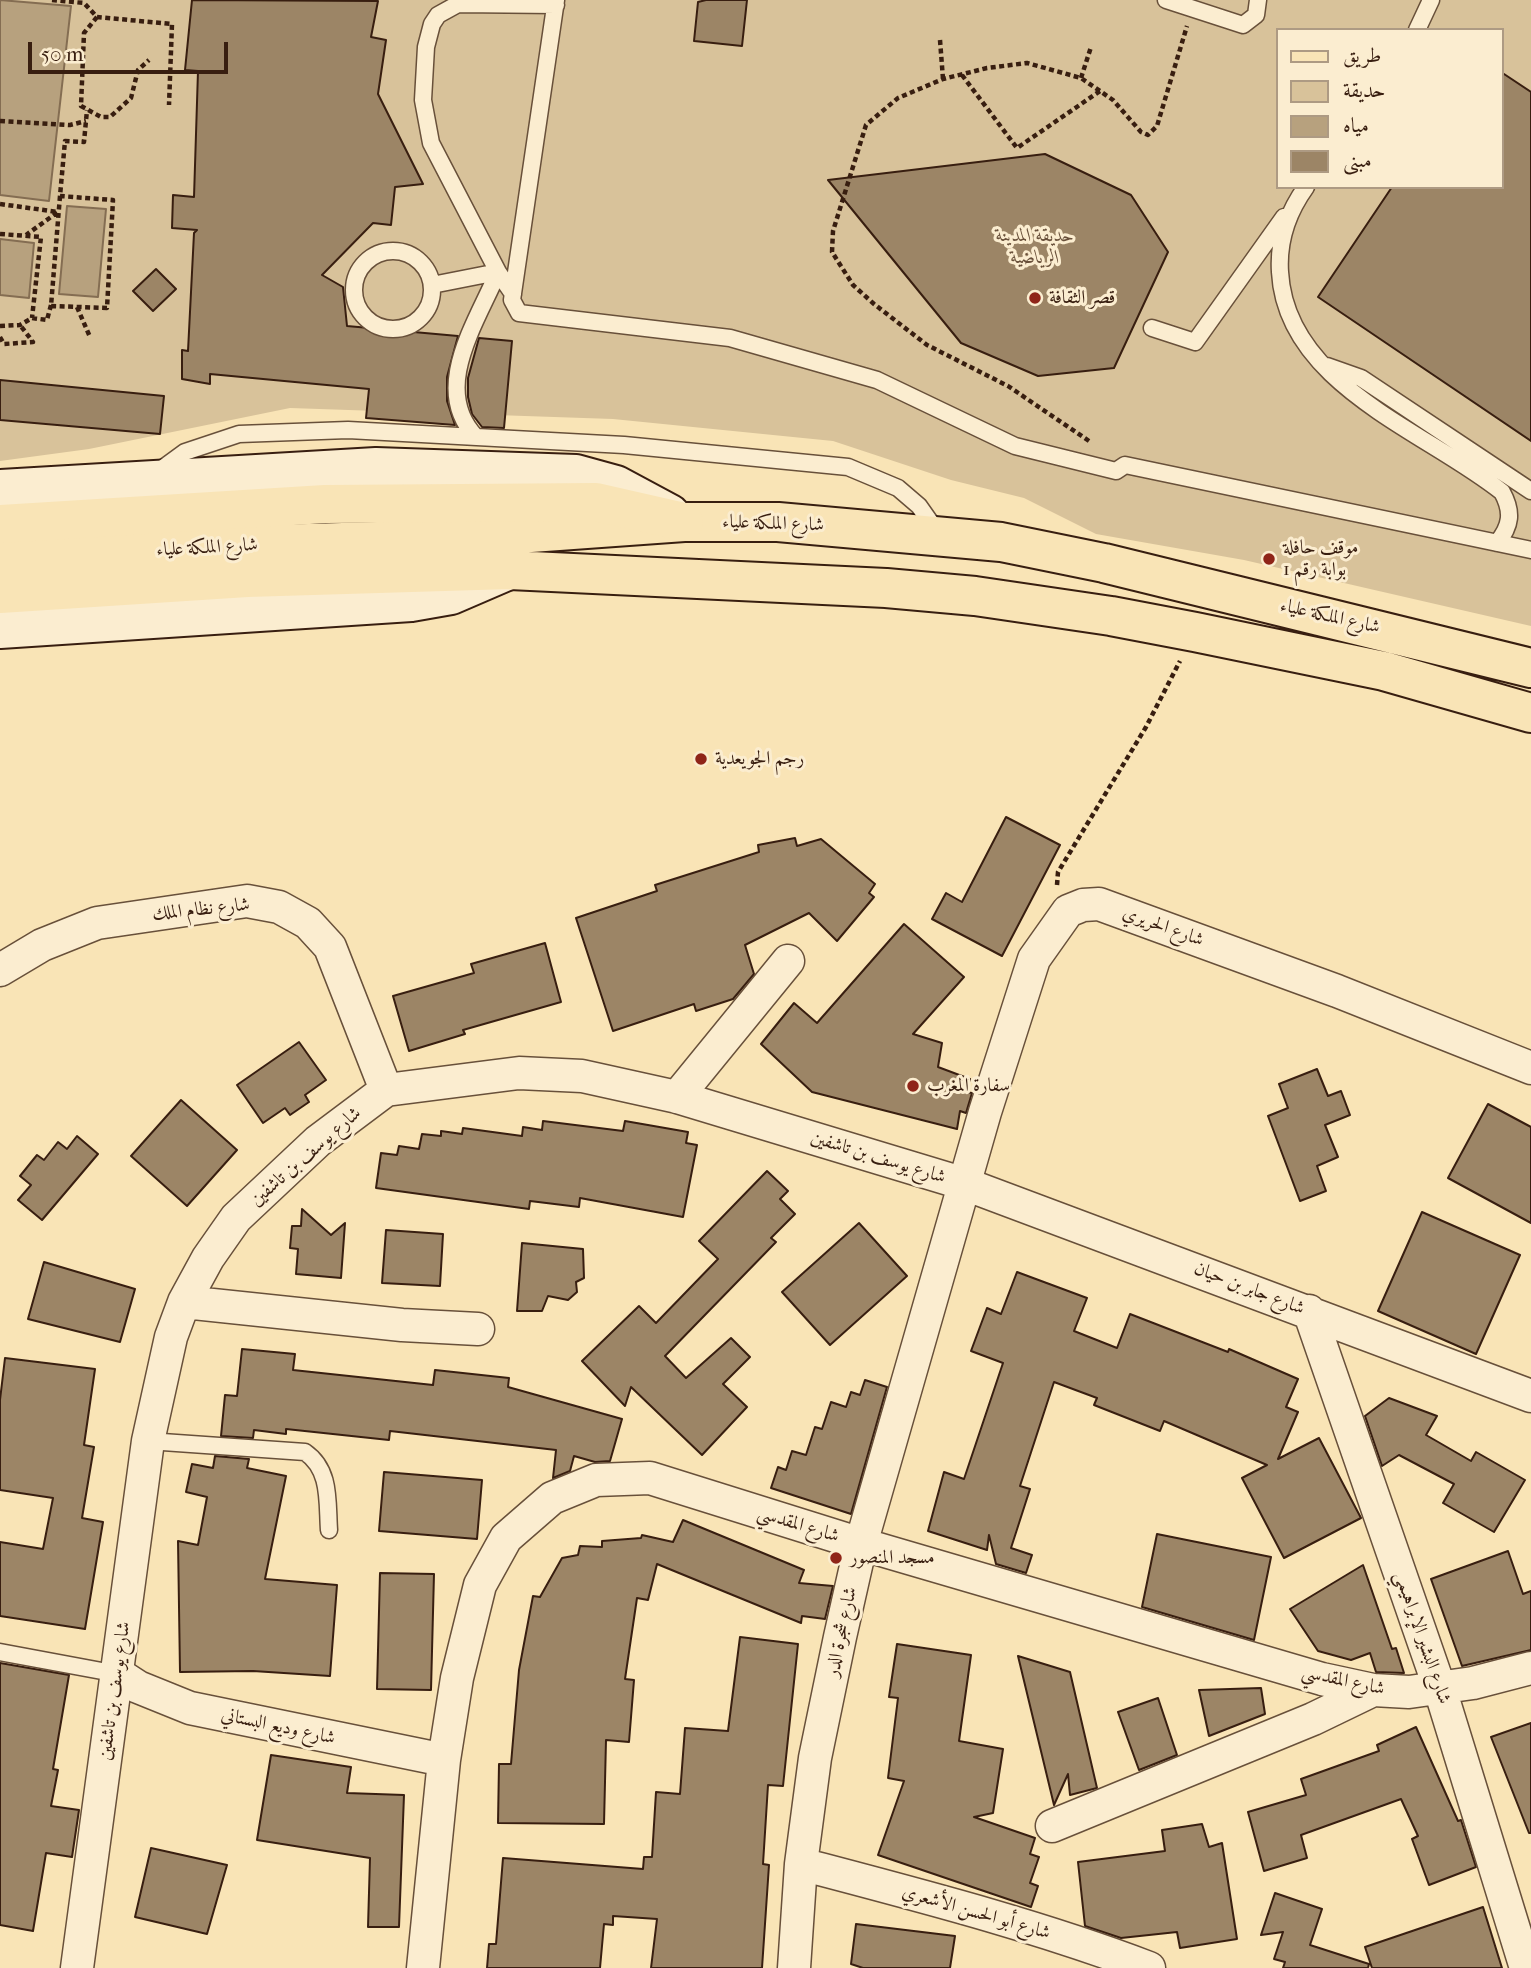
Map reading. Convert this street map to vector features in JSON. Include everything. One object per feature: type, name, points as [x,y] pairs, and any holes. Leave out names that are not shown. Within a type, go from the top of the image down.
[{"type":"main road","points":[[0,489],[376,467],[576,474],[616,485],[684,522]]},
{"type":"main road","name":"شارع الملكة علياء","points":[[0,594],[237,545],[325,504],[596,502],[684,522],[778,522],[1001,542],[1104,563],[1528,666]]},
{"type":"main road","points":[[0,524],[237,545]]},
{"type":"main road","name":"شارع الملكة علياء","points":[[0,561],[237,545],[510,570],[924,592],[1111,616],[1195,632],[1384,671],[1531,713]]},
{"type":"main road","points":[[0,628],[411,602],[451,595],[510,570]]},
{"type":"street","name":"شارع نظام الملك","points":[[0,970],[42,945],[97,923],[247,901],[279,907],[308,923],[330,947],[386,1090]]},
{"type":"street","name":"شارع الحريري","points":[[965,1184],[1034,958],[1068,911],[1083,905],[1099,904],[1337,991],[1531,1068]]},
{"type":"street","points":[[677,1097],[788,961]]},
{"type":"street","name":"شارع يوسف بن تاشفين","points":[[77,1968],[148,1441],[171,1337],[184,1302],[208,1258],[236,1218],[318,1141],[386,1090],[519,1073],[582,1076],[677,1097],[965,1184]]},
{"type":"street","name":"شارع جابر بن حيان","points":[[965,1184],[1531,1396]]},
{"type":"street","name":"شارع شجرة الدر","points":[[794,1968],[801,1864],[815,1758],[861,1545],[965,1184]]},
{"type":"street","points":[[184,1302],[402,1325],[478,1329]]},
{"type":"street","name":"شارع البشير الإبراهيمي","points":[[1309,1311],[1440,1689],[1526,1968]]},
{"type":"street","name":"شارع المقدسي","points":[[423,1968],[444,1760],[457,1678],[480,1585],[506,1538],[552,1499],[596,1480],[650,1478],[861,1545],[1322,1679],[1373,1690],[1440,1689],[1531,1668]]},
{"type":"street","name":"شارع وديع البستاني","points":[[118,1674],[138,1687],[190,1708],[444,1760]]},
{"type":"street","points":[[1052,1826],[1313,1718],[1373,1690]]},
{"type":"street","name":"شارع أبو الحسن الأشعري","points":[[801,1864],[956,1906],[1149,1968]]},
{"type":"lane","points":[[1166,0],[1243,25],[1256,15],[1258,0]]},
{"type":"lane","points":[[1418,28],[1431,0]]},
{"type":"lane","points":[[513,294],[498,272],[430,143],[423,100],[428,35],[438,15],[458,4],[556,3],[513,294],[515,310],[524,315],[730,338],[877,380],[1015,446],[1116,471],[1125,465],[1531,550]]},
{"type":"lane","points":[[1152,328],[1195,342],[1305,189]]},
{"type":"lane","points":[[1296,201],[1284,229],[1279,259],[1281,289],[1289,318],[1304,344],[1354,394],[1503,492],[1509,505],[1510,519],[1506,532],[1497,543]]},
{"type":"lane","points":[[387,251],[412,255],[429,273],[432,285],[427,310],[406,327],[380,328],[360,311],[355,299],[354,286],[364,263],[387,251]]},
{"type":"lane","points":[[432,285],[498,272]]},
{"type":"lane","points":[[476,437],[463,423],[456,400],[455,373],[498,272]]},
{"type":"lane","points":[[1325,366],[1361,378],[1531,491]]},
{"type":"lane","points":[[147,480],[185,452],[239,434],[348,430],[624,445],[848,467],[898,488],[919,506],[939,535]]},
{"type":"lane","points":[[148,1441],[305,1452],[318,1461],[325,1475],[329,1530]]},
{"type":"lane","points":[[0,1652],[118,1674]]},
{"type":"path","points":[[52,0],[84,3],[97,17],[172,24],[169,105]]},
{"type":"path","points":[[1125,465],[1008,386],[927,345],[853,285],[832,252],[833,231],[866,125],[898,97],[943,79],[1027,63],[1080,78],[1112,100],[1141,132],[1148,135],[1152,133],[1157,126],[1192,9]]},
{"type":"path","points":[[97,17],[84,33],[81,106],[101,117],[110,117],[131,98],[138,70],[149,60]]},
{"type":"path","points":[[940,40],[943,79]]},
{"type":"path","points":[[1080,78],[1091,47]]},
{"type":"path","points":[[962,75],[1017,148],[1100,91]]},
{"type":"path","points":[[0,326],[20,325],[32,318],[47,320],[51,304],[65,141],[84,142],[87,110]]},
{"type":"path","points":[[0,121],[70,125],[86,121]]},
{"type":"path","points":[[51,304],[107,308],[113,200],[60,196]]},
{"type":"path","points":[[0,204],[58,212]]},
{"type":"path","points":[[25,235],[58,212]]},
{"type":"path","points":[[0,234],[41,237],[32,318]]},
{"type":"path","points":[[76,306],[90,337]]},
{"type":"path","points":[[0,337],[4,344],[33,342],[20,325]]},
{"type":"path","points":[[1051,931],[1058,872],[1146,727],[1195,632]]},
{"type":"green space","name":"حديقة المدينة الرياضية","points":[[0,0],[1531,0],[1531,626],[1244,560],[1096,534],[1024,498],[951,480],[833,441],[613,419],[290,408],[89,449],[0,461]]},
{"type":"water","points":[[0,0],[71,6],[49,201],[0,195]]},
{"type":"water","points":[[67,206],[106,209],[98,297],[59,294]]},
{"type":"water","points":[[0,239],[34,243],[29,298],[0,295]]},
{"type":"building","points":[[192,0],[378,1],[371,37],[386,40],[378,94],[423,184],[395,187],[391,225],[373,223],[322,275],[343,287],[347,326],[458,336],[447,377],[447,401],[455,425],[366,418],[369,389],[210,374],[210,384],[182,379],[182,350],[188,351],[194,233],[197,230],[172,228],[173,195],[194,197],[198,71],[185,70]]},
{"type":"building","points":[[747,0],[742,46],[694,41],[698,2]]},
{"type":"building","points":[[1503,73],[1531,92],[1531,441],[1318,297],[1391,189],[1503,189]]},
{"type":"building","name":"قصر الثقافة","points":[[1045,154],[1131,195],[1168,252],[1114,368],[1038,376],[961,343],[828,180]]},
{"type":"building","points":[[156,269],[176,289],[153,311],[133,291]]},
{"type":"building","points":[[479,338],[512,341],[504,428],[482,427],[472,414],[468,378]]},
{"type":"building","points":[[0,380],[164,396],[160,434],[0,420]]},
{"type":"building","points":[[1006,817],[1060,845],[1002,956],[932,919],[946,893],[962,902]]},
{"type":"building","points":[[795,838],[797,846],[821,839],[875,884],[869,893],[874,897],[837,941],[809,913],[745,945],[754,974],[733,999],[696,1011],[694,1004],[613,1031],[576,918],[657,891],[655,885],[759,852],[758,845]]},
{"type":"building","points":[[904,924],[964,977],[913,1034],[942,1043],[938,1067],[970,1079],[966,1092],[972,1093],[966,1113],[960,1111],[957,1129],[812,1092],[761,1044],[794,1003],[817,1023]]},
{"type":"building","points":[[545,943],[561,1002],[463,1030],[465,1034],[409,1051],[393,996],[474,973],[471,964]]},
{"type":"building","points":[[299,1042],[326,1080],[305,1095],[309,1102],[290,1115],[285,1108],[263,1123],[237,1085]]},
{"type":"building","points":[[1317,1069],[1328,1096],[1341,1091],[1350,1115],[1325,1125],[1338,1157],[1317,1166],[1326,1191],[1300,1201],[1268,1116],[1288,1108],[1279,1084]]},
{"type":"building","points":[[181,1100],[237,1150],[187,1206],[131,1156]]},
{"type":"building","points":[[1488,1104],[1531,1127],[1531,1223],[1448,1178]]},
{"type":"building","points":[[543,1121],[623,1131],[625,1121],[688,1132],[686,1143],[697,1145],[683,1217],[580,1198],[579,1207],[530,1201],[529,1209],[376,1188],[381,1153],[397,1155],[399,1146],[419,1149],[422,1134],[441,1136],[441,1131],[462,1134],[463,1128],[522,1136],[523,1127],[542,1130]]},
{"type":"building","points":[[77,1136],[98,1154],[42,1220],[18,1200],[31,1185],[20,1176],[37,1155],[44,1160],[58,1142],[67,1149]]},
{"type":"building","points":[[767,1171],[788,1191],[780,1199],[795,1214],[771,1238],[776,1242],[665,1356],[686,1378],[731,1338],[750,1357],[723,1384],[747,1407],[702,1455],[631,1387],[625,1406],[582,1361],[639,1306],[656,1323],[718,1259],[699,1241]]},
{"type":"building","points":[[302,1209],[331,1235],[345,1223],[341,1278],[296,1274],[298,1249],[290,1248],[292,1226],[301,1226]]},
{"type":"building","points":[[1422,1212],[1520,1255],[1476,1354],[1378,1311]]},
{"type":"building","points":[[859,1223],[907,1276],[830,1345],[782,1292]]},
{"type":"building","points":[[386,1230],[443,1234],[440,1286],[382,1283]]},
{"type":"building","points":[[522,1243],[583,1249],[584,1278],[576,1282],[577,1292],[568,1300],[548,1296],[542,1311],[517,1311]]},
{"type":"building","points":[[44,1262],[135,1289],[120,1342],[28,1319]]},
{"type":"building","points":[[1017,1272],[1087,1298],[1074,1331],[1117,1348],[1130,1314],[1228,1352],[1229,1349],[1298,1379],[1286,1407],[1298,1412],[1278,1459],[1319,1438],[1361,1518],[1284,1558],[1242,1478],[1267,1465],[1164,1421],[1160,1431],[1094,1405],[1097,1398],[1054,1382],[1020,1486],[1030,1489],[1011,1548],[1032,1555],[1026,1573],[996,1564],[989,1535],[987,1550],[928,1531],[944,1472],[964,1479],[1003,1363],[971,1351],[987,1308],[1001,1314]]},
{"type":"building","points":[[242,1349],[295,1354],[293,1370],[433,1385],[435,1370],[509,1378],[508,1387],[622,1419],[610,1461],[595,1462],[574,1456],[570,1471],[553,1478],[556,1450],[390,1431],[389,1440],[286,1429],[286,1434],[254,1430],[253,1438],[221,1436],[225,1395],[237,1396]]},
{"type":"building","points":[[5,1358],[95,1369],[84,1445],[94,1447],[82,1518],[103,1522],[85,1629],[0,1616],[0,1542],[43,1549],[53,1498],[0,1490],[0,1400]]},
{"type":"building","points":[[865,1380],[887,1387],[851,1514],[771,1488],[778,1467],[786,1470],[792,1451],[806,1455],[815,1427],[822,1429],[831,1402],[846,1407],[851,1392],[860,1395]]},
{"type":"building","points":[[1389,1398],[1437,1416],[1426,1435],[1471,1461],[1476,1452],[1525,1480],[1494,1532],[1443,1503],[1454,1484],[1399,1455],[1382,1466],[1365,1416]]},
{"type":"building","points":[[215,1456],[249,1459],[247,1468],[286,1476],[265,1579],[337,1585],[330,1676],[253,1671],[180,1672],[178,1541],[198,1545],[207,1497],[186,1492],[192,1464],[213,1468]]},
{"type":"building","points":[[384,1472],[482,1480],[477,1539],[379,1531]]},
{"type":"building","points":[[683,1520],[804,1570],[799,1583],[833,1586],[825,1619],[802,1616],[801,1623],[657,1564],[648,1600],[637,1598],[625,1679],[634,1680],[629,1742],[606,1740],[604,1824],[498,1823],[499,1764],[511,1764],[519,1670],[533,1596],[540,1597],[562,1558],[578,1555],[580,1546],[602,1547],[602,1541],[641,1538],[642,1535],[673,1542]]},
{"type":"building","points":[[1157,1534],[1271,1557],[1254,1640],[1142,1607]]},
{"type":"building","points":[[1508,1551],[1523,1594],[1531,1591],[1531,1650],[1462,1666],[1431,1579]]},
{"type":"building","points":[[1363,1565],[1392,1649],[1396,1648],[1404,1673],[1376,1672],[1370,1653],[1351,1660],[1318,1651],[1290,1609]]},
{"type":"building","points":[[380,1573],[434,1574],[431,1690],[377,1689]]},
{"type":"building","points":[[740,1637],[798,1644],[783,1786],[768,1785],[763,1864],[769,1865],[762,1968],[651,1968],[657,1919],[613,1916],[613,1925],[604,1924],[600,1968],[487,1968],[489,1944],[496,1944],[503,1858],[643,1869],[644,1857],[652,1857],[656,1792],[680,1794],[685,1728],[728,1731]]},
{"type":"building","points":[[897,1644],[971,1655],[959,1741],[1003,1749],[993,1813],[974,1817],[1035,1838],[1030,1854],[1039,1857],[1030,1883],[1038,1886],[1031,1907],[878,1855],[904,1781],[888,1778],[898,1698],[889,1697]]},
{"type":"building","points":[[1018,1656],[1070,1672],[1097,1788],[1070,1795],[1068,1774],[1054,1805]]},
{"type":"building","points":[[0,1663],[69,1675],[53,1769],[58,1770],[51,1806],[79,1810],[72,1857],[46,1853],[33,1931],[0,1925]]},
{"type":"building","points":[[1261,1688],[1265,1714],[1209,1736],[1199,1690]]},
{"type":"building","points":[[1158,1698],[1177,1755],[1139,1770],[1118,1712]]},
{"type":"building","points":[[1531,1723],[1531,1833],[1529,1833],[1491,1737]]},
{"type":"building","points":[[1416,1727],[1458,1821],[1461,1820],[1476,1867],[1429,1885],[1412,1839],[1418,1836],[1401,1799],[1301,1835],[1307,1858],[1264,1871],[1248,1812],[1306,1795],[1301,1779],[1379,1751],[1377,1745]]},
{"type":"building","points":[[271,1755],[351,1767],[347,1793],[404,1795],[399,1927],[368,1927],[370,1858],[257,1840]]},
{"type":"building","points":[[1202,1824],[1209,1847],[1222,1843],[1237,1939],[1180,1948],[1177,1932],[1121,1938],[1085,1926],[1078,1862],[1165,1851],[1162,1830]]},
{"type":"building","points":[[151,1848],[227,1865],[207,1934],[135,1917]]},
{"type":"building","points":[[1275,1893],[1322,1909],[1310,1945],[1369,1964],[1368,1968],[1283,1968],[1285,1962],[1274,1959],[1283,1932],[1261,1935]]},
{"type":"building","points":[[1483,1907],[1502,1968],[1372,1968],[1365,1947]]},
{"type":"building","points":[[856,1924],[955,1936],[950,1968],[863,1968],[851,1964]]},
{"type":"place","name":"قصر الثقافة","points":[[1035,298]]},
{"type":"place","name":"موقف حافلة بوابة رقم 1","points":[[1269,559]]},
{"type":"place","name":"رجم الجويعدية","points":[[701,759]]},
{"type":"place","name":"سفارة المغرب","points":[[913,1086]]},
{"type":"place","name":"مسجد المنصور","points":[[836,1558]]}]
